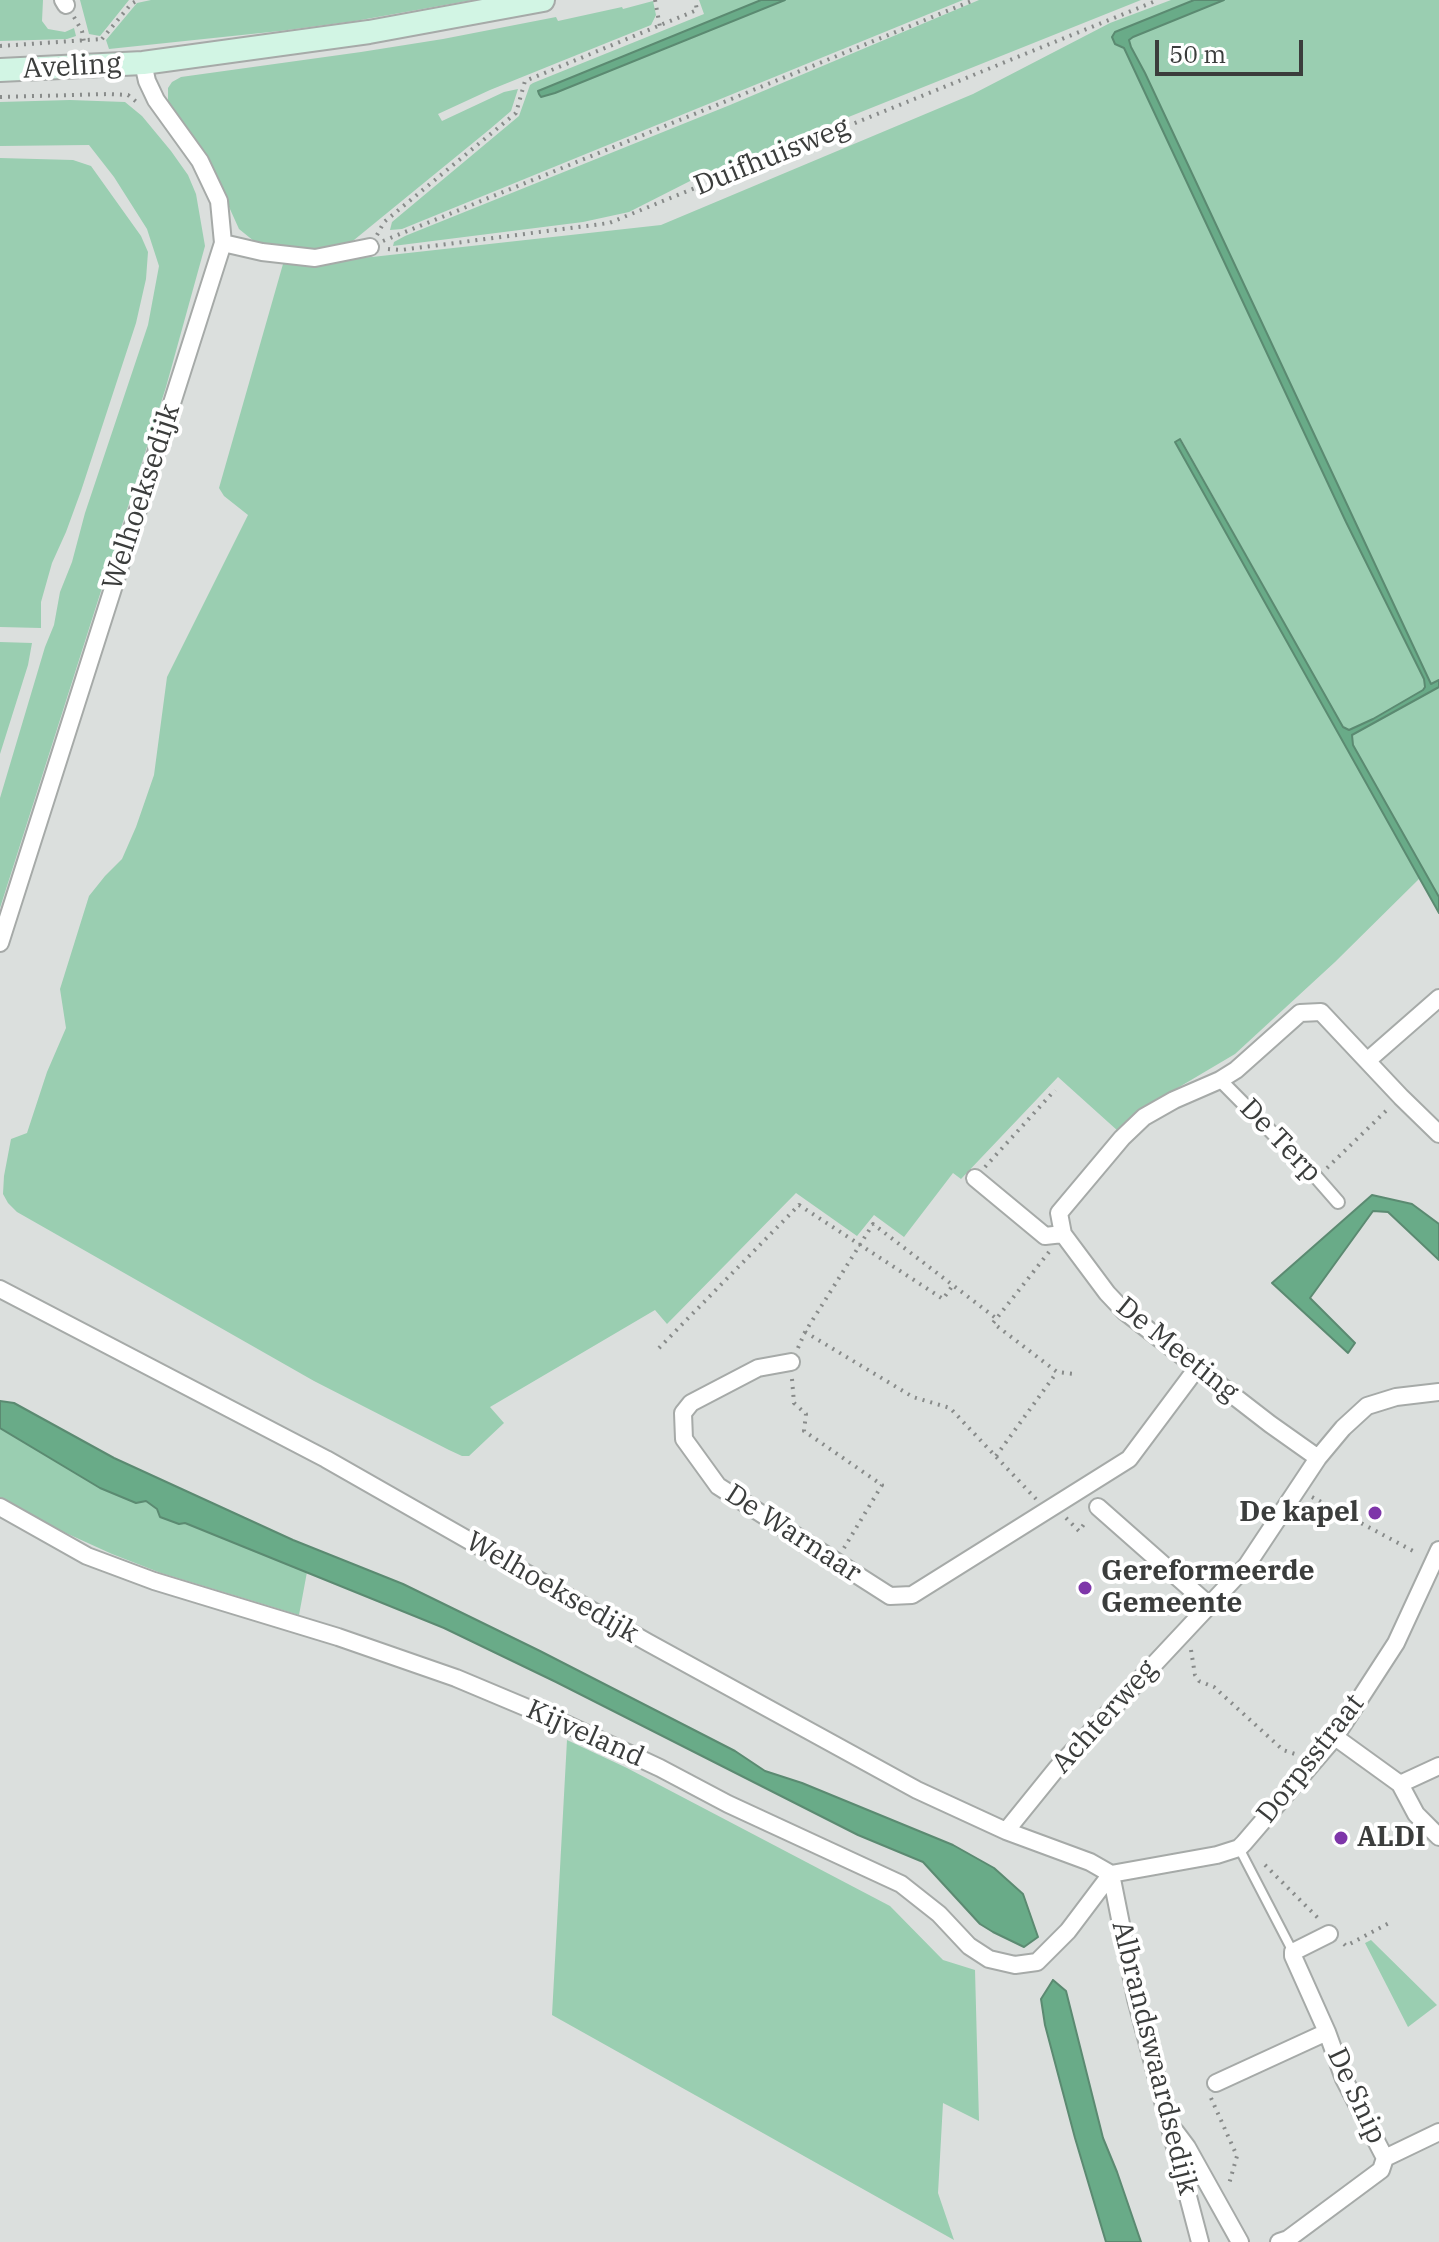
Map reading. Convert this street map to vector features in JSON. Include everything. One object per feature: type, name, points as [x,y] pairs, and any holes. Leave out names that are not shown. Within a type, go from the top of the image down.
[{"type":"main road","points":[[143,63],[369,32],[543,0]]},
{"type":"main road","name":"Aveling","points":[[0,70],[143,63]]},
{"type":"street","name":"Welhoeksedijk","points":[[0,943],[223,243],[219,201],[200,161],[156,100],[143,63]]},
{"type":"street","points":[[223,243],[262,252],[315,258],[370,247]]},
{"type":"street","points":[[1367,1061],[1439,998]]},
{"type":"street","points":[[975,1178],[1045,1236],[1063,1234],[1059,1213],[1122,1138],[1144,1117],[1236,1070],[1300,1013],[1321,1012],[1439,1134]]},
{"type":"street","name":"De Terp","points":[[1220,1080],[1338,1202]]},
{"type":"street","name":"De Meeting","points":[[1063,1234],[1124,1311],[1318,1458]]},
{"type":"street","name":"Welhoeksedijk","points":[[0,1289],[326,1459],[647,1642],[917,1790],[1006,1831],[1090,1862],[1111,1874]]},
{"type":"street","name":"De Warnaar","points":[[791,1362],[758,1368],[691,1403],[683,1413],[684,1439],[718,1486],[890,1596],[912,1595],[1129,1459],[1197,1368]]},
{"type":"street","name":"Achterweg","points":[[1006,1831],[1057,1768],[1247,1565],[1318,1458],[1343,1428],[1367,1406],[1396,1397],[1439,1392]]},
{"type":"street","name":"Kijveland","points":[[0,1507],[87,1556],[154,1581],[338,1637],[456,1678],[568,1725],[901,1884],[939,1914],[969,1946],[989,1959],[1015,1965],[1037,1962],[1068,1931],[1111,1874]]},
{"type":"street","points":[[1098,1507],[1209,1605]]},
{"type":"street","name":"Dorpsstraat","points":[[1111,1874],[1217,1855],[1241,1846],[1335,1737],[1396,1643],[1436,1556]]},
{"type":"street","points":[[1335,1737],[1400,1784],[1416,1814],[1439,1837]]},
{"type":"street","points":[[1400,1784],[1439,1766]]},
{"type":"street","name":"Albrandswaardsedijk","points":[[1111,1874],[1136,1999],[1200,2242]]},
{"type":"street","points":[[1293,1952],[1331,1932]]},
{"type":"street","name":"De Snip","points":[[1293,1952],[1344,2079],[1385,2158]]},
{"type":"street","name":"De Snip","points":[[1216,2083],[1327,2032]]},
{"type":"street","points":[[1169,2123],[1187,2147],[1240,2242]]},
{"type":"street","name":"De Snip","points":[[1279,2242],[1288,2239],[1381,2170],[1385,2158],[1439,2132]]},
{"type":"lane","points":[[1241,1846],[1293,1952]]},
{"type":"path","name":"Aveling","points":[[0,46],[102,39],[131,4],[138,0]]},
{"type":"path","points":[[655,0],[660,27]]},
{"type":"path","points":[[370,247],[384,222],[516,113],[525,81],[697,10],[695,0]]},
{"type":"path","points":[[370,247],[974,0]]},
{"type":"path","name":"Duifhuisweg","points":[[370,247],[401,250],[609,223],[1158,0]]},
{"type":"path","points":[[65,2],[82,31],[84,42]]},
{"type":"path","name":"Aveling","points":[[0,97],[109,94]]},
{"type":"path","points":[[975,1178],[1055,1090]]},
{"type":"path","points":[[1317,1178],[1401,1097]]},
{"type":"path","points":[[659,1348],[799,1205],[943,1299],[953,1285]]},
{"type":"path","points":[[835,1563],[882,1485],[804,1431],[806,1414],[794,1403],[791,1362],[805,1332],[873,1224],[997,1319]]},
{"type":"path","points":[[1063,1234],[993,1323],[1057,1372],[1075,1374]]},
{"type":"path","points":[[805,1332],[913,1397],[950,1408],[1047,1511],[1064,1516],[1079,1531],[1098,1507]]},
{"type":"path","points":[[996,1456],[1057,1372]]},
{"type":"path","points":[[1298,1489],[1436,1556]]},
{"type":"path","points":[[1181,1635],[1190,1647],[1199,1681],[1214,1687],[1283,1750],[1316,1759]]},
{"type":"path","points":[[1241,1846],[1346,1946],[1391,1922]]},
{"type":"path","points":[[1216,2083],[1211,2086],[1210,2098],[1237,2156],[1229,2184],[1235,2196]]},
{"type":"shaded area","points":[[0,0],[43,0],[42,21],[48,29],[65,32],[74,28],[76,36],[67,39],[0,41]]},
{"type":"shaded area","points":[[80,0],[129,0],[100,36],[89,34]]},
{"type":"shaded area","points":[[151,0],[473,0],[355,21],[109,49],[106,40],[137,3]]},
{"type":"shaded area","points":[[699,0],[761,0],[538,91],[541,97],[785,0],[963,0],[402,229],[390,230],[392,222],[519,116],[530,85],[704,14]]},
{"type":"shaded area","points":[[761,0],[785,0],[555,93],[541,97],[539,94],[538,91]]},
{"type":"shaded area","points":[[979,0],[1141,0],[696,178],[629,212],[583,222],[393,246],[394,242],[405,236],[730,105]]},
{"type":"shaded area","points":[[1171,0],[1194,0],[1115,32],[1115,44],[1124,48],[1346,522],[1424,679],[1423,690],[1373,719],[1349,730],[1343,727],[1181,439],[1175,442],[1420,878],[1235,1054],[1142,1109],[1118,1131],[1058,1077],[961,1179],[953,1173],[904,1237],[874,1215],[857,1236],[796,1193],[667,1324],[655,1310],[490,1407],[504,1423],[469,1456],[449,1450],[314,1381],[17,1212],[3,1194],[11,1139],[27,1133],[47,1072],[66,1028],[60,989],[89,896],[122,859],[136,827],[154,775],[167,677],[248,515],[224,496],[219,488],[285,257],[321,260],[372,257],[661,225],[973,94],[1110,23]]},
{"type":"shaded area","points":[[1194,0],[1224,0],[1129,40],[1431,684],[1439,680],[1439,687],[1352,735],[1353,745],[1439,897],[1439,913],[1175,442],[1180,439],[1343,727],[1349,730],[1373,719],[1423,690],[1424,679],[1346,522],[1124,48],[1115,44],[1112,37],[1115,32]]},
{"type":"shaded area","points":[[1224,0],[1439,0],[1439,680],[1431,685],[1131,47],[1129,40],[1133,37]]},
{"type":"shaded area","points":[[653,1],[656,15],[651,25],[438,114],[442,121],[504,92],[518,89],[511,111],[354,240],[327,253],[260,246],[239,229],[211,167],[168,101],[168,88],[181,77],[443,39],[556,17],[558,21]]},
{"type":"shaded area","points":[[0,102],[125,102],[142,116],[188,175],[196,194],[205,246],[166,387],[0,908],[0,798],[54,625],[60,592],[148,325],[159,266],[147,229],[89,145],[0,146]]},
{"type":"shaded area","points":[[0,158],[73,160],[91,166],[141,236],[148,252],[146,279],[136,323],[81,491],[52,563],[41,602],[41,628],[0,627]]},
{"type":"shaded area","points":[[0,642],[32,643],[0,754]]},
{"type":"shaded area","points":[[1439,687],[1439,897],[1353,745],[1352,734]]},
{"type":"shaded area","points":[[1372,1195],[1412,1204],[1439,1224],[1439,1260],[1388,1212],[1373,1211],[1310,1298],[1355,1343],[1348,1353],[1272,1283]]},
{"type":"shaded area","points":[[0,1401],[14,1403],[114,1458],[293,1540],[403,1584],[735,1751],[765,1771],[953,1845],[994,1868],[1023,1894],[1038,1937],[1024,1947],[993,1932],[980,1924],[923,1862],[858,1835],[444,1628],[185,1523],[160,1517],[157,1509],[146,1501],[136,1503],[100,1488],[0,1428]]},
{"type":"shaded area","points":[[0,1428],[100,1488],[146,1501],[179,1524],[185,1523],[307,1572],[299,1615],[161,1573],[112,1554],[0,1499]]},
{"type":"shaded area","points":[[567,1740],[627,1768],[890,1906],[943,1960],[975,1970],[979,2121],[943,2103],[938,2193],[954,2240],[552,2015]]},
{"type":"shaded area","points":[[1371,1940],[1437,2005],[1408,2027],[1365,1943]]},
{"type":"shaded area","points":[[1053,1980],[1066,1991],[1103,2138],[1141,2242],[1106,2242],[1045,2025],[1041,1999]]},
{"type":"place","name":"De kapel","points":[[1375,1513]]},
{"type":"place","name":"Gereformeerde Gemeente","points":[[1085,1588]]},
{"type":"place","name":"ALDI","points":[[1341,1838]]}]
